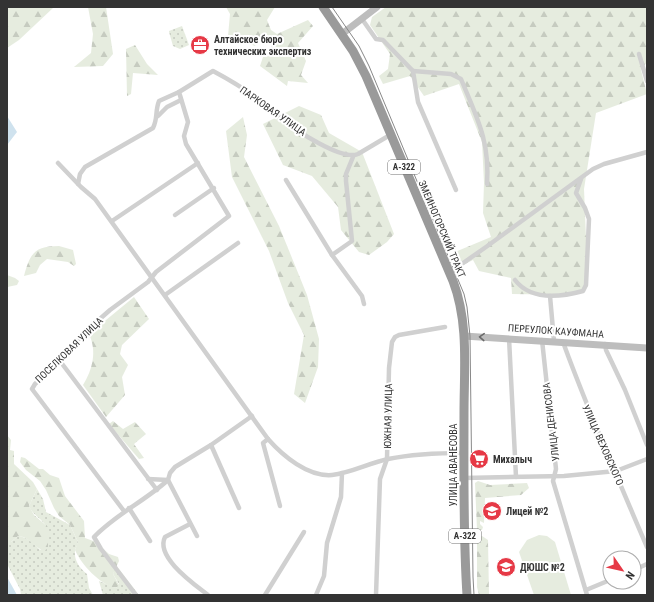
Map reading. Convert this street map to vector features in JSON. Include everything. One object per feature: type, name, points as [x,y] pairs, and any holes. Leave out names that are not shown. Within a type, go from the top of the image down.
[{"type":"highway","name":"ЗМЕИНОГОРСКИЙ ТРАКТ","points":[[323,7],[342,34],[366,76],[448,271],[461,307],[464,336]]},
{"type":"highway","name":"УЛИЦА АВАНЕСОВА","points":[[464,336],[464,478],[467,595]]},
{"type":"street","points":[[342,34],[377,7]]},
{"type":"street","points":[[362,19],[376,39],[383,40],[413,71],[418,102],[456,190]]},
{"type":"street","points":[[640,54],[647,81]]},
{"type":"street","name":"ПАРКОВАЯ УЛИЦА","points":[[78,184],[80,174],[85,167],[153,128],[158,116],[157,107],[159,101],[179,92],[213,71],[258,99],[282,120],[326,148],[353,157]]},
{"type":"street","points":[[413,71],[451,74],[461,79],[483,133],[488,162],[487,184]]},
{"type":"street","points":[[151,277],[229,216],[214,188],[184,140],[188,122],[179,92]]},
{"type":"street","points":[[158,116],[167,107],[181,100]]},
{"type":"street","points":[[332,255],[352,241],[346,174],[353,157],[390,135]]},
{"type":"street","points":[[448,271],[456,268],[486,247],[593,169],[604,164],[647,152]]},
{"type":"street","points":[[58,162],[78,184],[95,199],[112,221],[268,439],[279,451],[302,466],[320,475],[342,473],[387,459],[420,455],[464,453]]},
{"type":"street","points":[[112,221],[198,163]]},
{"type":"street","points":[[515,280],[533,294],[550,296],[583,291],[586,285],[589,219],[576,193],[578,182],[582,177]]},
{"type":"street","points":[[286,180],[332,255],[362,296],[364,304]]},
{"type":"street","points":[[175,215],[214,188]]},
{"type":"street","points":[[165,295],[238,243]]},
{"type":"street","name":"ПОСЕЛКОВАЯ УЛИЦА","points":[[150,541],[127,509],[32,389],[34,384],[60,361],[85,332],[110,310],[148,282],[151,277]]},
{"type":"street","points":[[550,296],[554,341]]},
{"type":"street","name":"ЮЖНАЯ УЛИЦА","points":[[376,595],[380,480],[387,459],[389,368],[392,342],[394,337],[399,335],[445,327]]},
{"type":"street","name":"ПЕРЕУЛОК КАУФМАНА","points":[[464,336],[605,344],[647,348]]},
{"type":"street","points":[[509,338],[516,477]]},
{"type":"street","name":"УЛИЦА ДЕНИСОВА","points":[[542,340],[556,469],[553,481],[586,593]]},
{"type":"street","name":"УЛИЦА ВЕХОВСКОГО","points":[[563,342],[584,401],[616,470],[647,547]]},
{"type":"street","points":[[605,344],[606,350],[625,390],[647,445]]},
{"type":"street","points":[[60,361],[157,490]]},
{"type":"street","points":[[136,595],[101,549],[94,537],[127,509],[157,490],[168,480],[170,473],[175,468],[252,416]]},
{"type":"street","points":[[268,439],[263,443],[280,506]]},
{"type":"street","points":[[211,445],[239,508]]},
{"type":"street","points":[[464,478],[555,477],[616,470],[647,459]]},
{"type":"street","points":[[316,595],[324,576],[327,543],[341,498],[342,473]]},
{"type":"street","points":[[148,479],[168,480]]},
{"type":"street","points":[[168,480],[197,536]]},
{"type":"street","points":[[190,524],[165,537],[163,546],[172,564],[208,595]]},
{"type":"street","points":[[265,595],[304,532]]},
{"type":"street","points":[[586,593],[602,584]]},
{"type":"green space","points":[[7,7],[53,8],[19,40],[7,48]]},
{"type":"green space","points":[[88,7],[106,7],[113,54],[103,66],[74,67],[91,53],[93,34]]},
{"type":"green space","points":[[226,7],[275,7],[267,20],[271,30],[277,34],[308,20],[313,26],[298,43],[306,61],[301,75],[308,83],[288,81],[287,86],[260,66],[264,54],[273,50],[270,42],[257,40],[255,46],[228,36],[230,14]]},
{"type":"green space","points":[[386,7],[647,7],[647,62],[641,70],[647,94],[596,113],[584,189],[588,286],[574,295],[512,294],[511,278],[479,271],[473,260],[461,266],[455,252],[491,237],[483,213],[484,183],[482,142],[459,84],[424,96],[410,76],[383,84],[379,76],[388,69],[390,54],[370,25],[372,17]]},
{"type":"green space","points":[[182,26],[189,45],[180,49],[173,46],[169,31]]},
{"type":"green space","points":[[135,45],[147,64],[158,75],[133,73],[131,94],[127,96],[126,49]]},
{"type":"green space","points":[[299,106],[321,115],[329,133],[362,152],[394,234],[387,242],[369,255],[359,252],[341,230],[338,207],[312,176],[283,165],[263,124]]},
{"type":"green space","points":[[243,117],[247,135],[244,157],[279,226],[307,295],[319,339],[318,367],[305,403],[294,394],[304,335],[288,303],[269,251],[232,177],[226,131]]},
{"type":"green space","points":[[59,246],[73,250],[76,264],[74,266],[68,262],[47,259],[40,265],[36,273],[24,276],[31,256],[35,252],[44,247]]},
{"type":"green space","points":[[7,275],[19,281],[17,285],[7,287]]},
{"type":"green space","points":[[134,297],[149,319],[122,345],[120,354],[128,365],[122,377],[125,395],[106,417],[83,385],[93,360],[93,347],[89,334]]},
{"type":"green space","points":[[113,421],[123,429],[135,422],[146,434],[134,444],[144,458],[139,459],[109,424]]},
{"type":"green space","points":[[7,435],[11,440],[10,450],[14,451],[14,464],[33,482],[37,489],[29,506],[34,515],[48,527],[48,548],[44,551],[26,538],[18,536],[11,542],[7,542]]},
{"type":"green space","points":[[21,457],[25,458],[39,469],[43,469],[50,475],[59,478],[65,496],[84,521],[85,538],[96,542],[109,554],[118,557],[119,561],[113,574],[119,585],[116,588],[104,583],[92,573],[78,556],[75,550],[78,542],[70,525],[59,516],[40,481],[26,470],[20,462]]},
{"type":"green space","points":[[478,481],[490,485],[527,483],[529,488],[521,495],[485,498],[484,523],[480,521],[480,524],[483,527],[482,530],[477,530],[475,483]]},
{"type":"green space","points":[[491,487],[504,487],[504,496],[491,496]]},
{"type":"green space","points":[[37,489],[43,499],[46,512],[70,525],[78,542],[75,550],[75,558],[80,567],[87,574],[89,588],[93,595],[21,595],[20,589],[7,564],[7,542],[11,542],[18,536],[30,541],[40,550],[47,546],[48,533],[46,525],[29,506]]},
{"type":"green space","points":[[539,535],[547,536],[555,542],[571,595],[534,595],[519,552],[527,540]]},
{"type":"green space","points":[[482,536],[488,540],[489,595],[479,595],[477,587],[477,543],[478,539]]},
{"type":"green space","points":[[116,565],[139,595],[103,595],[99,581],[116,588],[119,584],[113,574]]},
{"type":"water","points":[[7,116],[17,132],[7,145]]},
{"type":"water","points":[[7,577],[17,595],[7,595]]},
{"type":"tram line","points":[[332,7],[359,46],[369,66],[464,294],[470,336],[474,595]]},
{"type":"place","name":"Алтайское бюро технических экспертиз","points":[[200,45]]},
{"type":"place","name":"Михалыч","points":[[479,459]]},
{"type":"place","name":"Лицей №2","points":[[492,511]]},
{"type":"place","name":"ДЮШС №2","points":[[506,567]]}]
